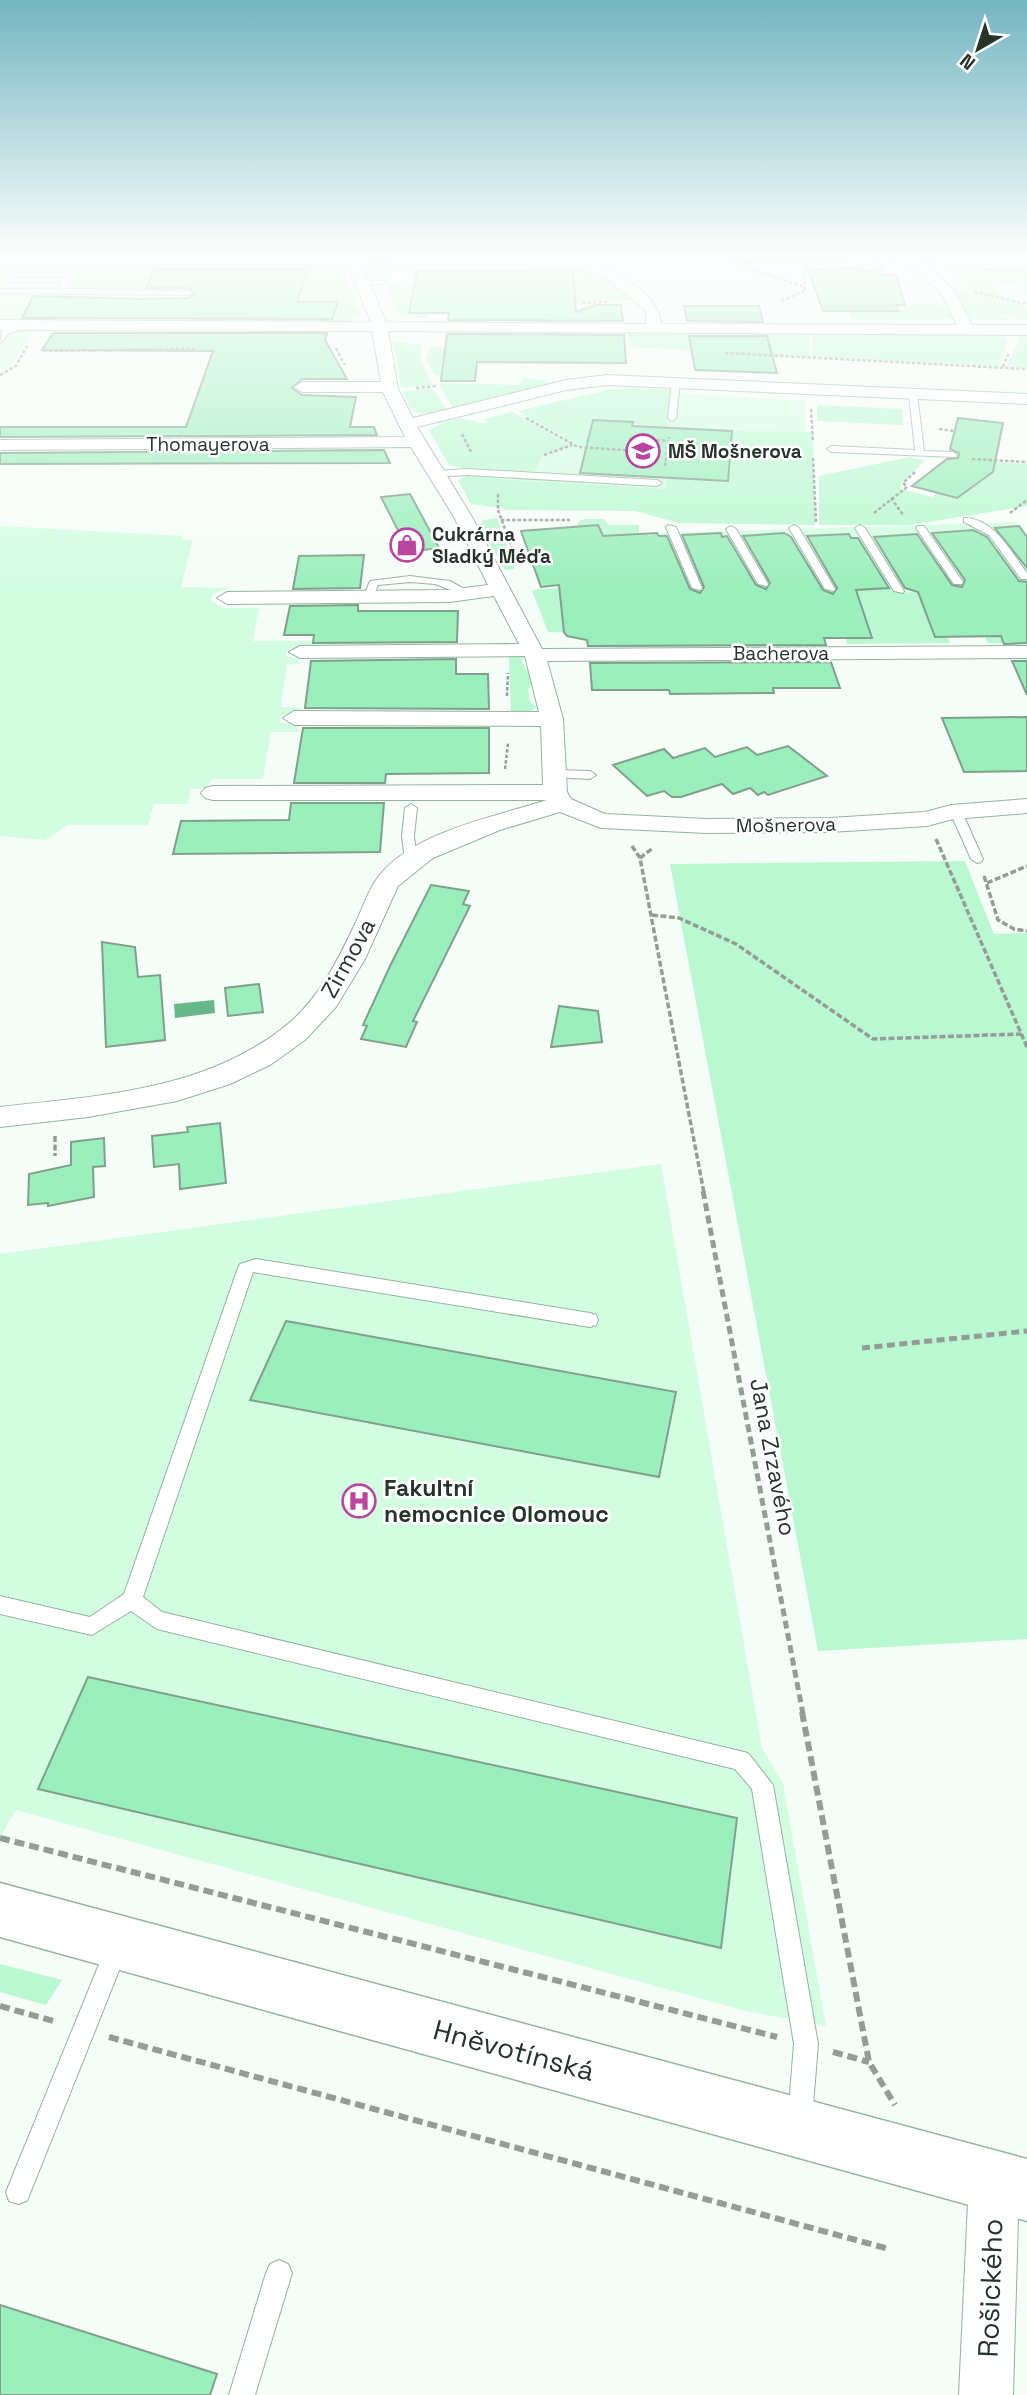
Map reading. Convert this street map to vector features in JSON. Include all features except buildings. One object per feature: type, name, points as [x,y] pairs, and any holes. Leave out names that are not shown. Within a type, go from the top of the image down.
[{"type":"street","points":[[386,368],[390,387],[412,433],[434,474],[463,517],[534,652],[552,719],[556,790]]},
{"type":"street","name":"Thomayerova","points":[[0,445],[412,433],[590,381],[676,382],[1027,399]]},
{"type":"street","points":[[302,387],[390,387]]},
{"type":"street","points":[[227,598],[467,593],[500,589]]},
{"type":"street","points":[[300,652],[534,652]]},
{"type":"street","name":"Bacherova","points":[[534,652],[1027,652]]},
{"type":"street","points":[[294,718],[552,719]]},
{"type":"street","name":"Mošnerova","points":[[213,793],[556,790],[588,817],[620,824],[830,825],[927,819],[956,812],[1027,806]]},
{"type":"street","name":"Zirmova","points":[[0,1117],[167,1093],[220,1078],[274,1051],[298,1031],[327,1000],[344,972],[387,883],[411,860],[556,790]]},
{"type":"street","name":"Hněvotínská","points":[[0,1910],[1010,2186]]},
{"type":"street","name":"Rošického","points":[[986,2395],[1010,2186]]},
{"type":"lane","points":[[672,418],[676,382]]},
{"type":"lane","points":[[913,394],[920,453]]},
{"type":"lane","points":[[831,449],[953,455]]},
{"type":"lane","points":[[434,474],[467,472],[657,483]]},
{"type":"lane","points":[[967,520],[992,533],[1025,578]]},
{"type":"lane","points":[[671,527],[697,588]]},
{"type":"lane","points":[[731,528],[762,584]]},
{"type":"lane","points":[[794,528],[830,589]]},
{"type":"lane","points":[[860,528],[899,591]]},
{"type":"lane","points":[[921,528],[958,582]]},
{"type":"lane","points":[[370,593],[374,583],[434,580],[457,585],[467,593]]},
{"type":"lane","points":[[556,790],[590,775]]},
{"type":"lane","points":[[411,808],[408,836],[411,860]]},
{"type":"lane","points":[[956,812],[977,859]]},
{"type":"lane","points":[[0,1605],[92,1626],[132,1600],[246,1268],[257,1265],[590,1320]]},
{"type":"lane","points":[[132,1600],[157,1620],[741,1760],[762,1785],[806,2044],[799,2128]]},
{"type":"lane","points":[[18,2192],[119,1942]]},
{"type":"lane","points":[[242,2395],[279,2273]]},
{"type":"path","points":[[345,368],[348,374]]},
{"type":"path","points":[[1004,368],[1011,372]]},
{"type":"path","points":[[810,389],[817,528]]},
{"type":"path","points":[[521,415],[578,447],[638,451]]},
{"type":"path","points":[[663,474],[672,418]]},
{"type":"path","points":[[462,428],[474,458]]},
{"type":"path","points":[[946,430],[954,431]]},
{"type":"path","points":[[629,439],[668,441]]},
{"type":"path","points":[[636,460],[640,439]]},
{"type":"path","points":[[972,459],[1027,462]]},
{"type":"path","points":[[860,528],[894,495],[907,487]]},
{"type":"path","points":[[1010,513],[1027,500]]},
{"type":"path","points":[[498,510],[521,570]]},
{"type":"path","points":[[502,520],[570,520]]},
{"type":"path","points":[[507,704],[508,664]]},
{"type":"path","points":[[505,776],[509,732]]},
{"type":"path","points":[[927,819],[1027,1047]]},
{"type":"path","name":"Jana Zrzavého","points":[[640,858],[869,2062]]},
{"type":"path","points":[[1027,866],[987,883],[991,909],[1000,923],[1012,930],[1027,931]]},
{"type":"path","points":[[652,915],[669,916],[714,931],[875,1040],[1021,1034]]},
{"type":"path","points":[[862,1348],[1027,1331]]},
{"type":"path","points":[[0,1838],[806,2044]]},
{"type":"path","points":[[0,2007],[57,2022]]},
{"type":"path","points":[[83,2030],[889,2249]]},
{"type":"shaded area","points":[[398,368],[425,368],[432,385],[401,388]]},
{"type":"shaded area","points":[[431,368],[450,368],[442,376],[434,375]]},
{"type":"shaded area","points":[[523,378],[543,380],[551,384],[453,408],[440,387],[441,383],[520,385]]},
{"type":"shaded area","points":[[432,388],[447,410],[434,414],[413,412],[402,391]]},
{"type":"shaded area","points":[[607,390],[671,390],[664,438],[636,435],[639,424],[593,420],[586,445],[582,446],[518,411]]},
{"type":"shaded area","name":"MŠ Mošnerova","points":[[620,390],[805,401],[807,504],[504,501],[491,473],[493,422]]},
{"type":"shaded area","points":[[817,405],[902,409],[903,425],[817,421]]},
{"type":"shaded area","points":[[512,412],[569,445],[542,454],[536,471],[471,470],[449,465],[429,431],[452,420],[466,419],[484,423],[487,422],[484,419]]},
{"type":"shaded area","points":[[732,431],[813,432],[815,525],[679,523],[635,511],[505,510],[471,504],[458,480],[469,475],[496,476],[497,479],[666,489],[667,478],[727,481]]},
{"type":"shaded area","points":[[910,457],[925,461],[901,483],[901,489],[932,497],[938,493],[956,499],[986,477],[954,459],[1027,464],[1027,506],[910,525],[819,525],[819,476]]},
{"type":"shaded area","points":[[497,518],[515,569],[505,570],[479,526],[484,520]]},
{"type":"shaded area","points":[[584,519],[604,519],[609,525],[639,525],[639,534],[664,593],[812,583],[820,593],[900,588],[905,593],[930,591],[928,586],[1027,580],[1027,643],[988,643],[985,637],[1022,636],[922,602],[932,628],[946,633],[950,643],[847,644],[845,638],[871,635],[862,610],[714,639],[716,646],[620,647],[618,638],[562,610],[564,632],[548,632],[532,590],[627,582],[618,570],[598,525],[577,527],[578,522]]},
{"type":"shaded area","points":[[1015,522],[1027,537],[1027,580],[914,593],[820,593],[812,583],[663,593],[639,534]]},
{"type":"shaded area","points":[[0,526],[183,536],[182,540],[193,540],[181,587],[229,588],[213,594],[211,601],[225,608],[259,608],[253,641],[323,641],[315,647],[288,649],[286,656],[298,659],[300,664],[287,664],[281,707],[302,708],[299,713],[281,715],[280,723],[297,724],[299,732],[271,732],[263,779],[213,779],[206,788],[191,789],[188,804],[154,804],[148,825],[68,825],[45,840],[0,836]]},
{"type":"shaded area","points":[[509,655],[523,658],[522,662],[533,680],[528,690],[530,702],[537,707],[527,713],[511,714]]},
{"type":"shaded area","points":[[965,861],[994,934],[1027,933],[1027,1639],[818,1651],[670,864]]},
{"type":"shaded area","points":[[214,1000],[215,1013],[175,1018],[174,1004]]},
{"type":"shaded area","name":"Fakultní nemocnice Olomouc","points":[[661,1164],[762,1748],[783,1783],[826,2026],[746,2011],[16,1810],[0,1837],[0,1254]]},
{"type":"shaded area","points":[[0,1964],[62,1980],[46,2005],[0,1992]]},
{"type":"place","name":"MŠ Mošnerova","points":[[643,451]]},
{"type":"place","name":"Cukrárna Sladký Méďa","points":[[407,545]]},
{"type":"place","name":"Fakultní nemocnice Olomouc","points":[[359,1501]]}]
